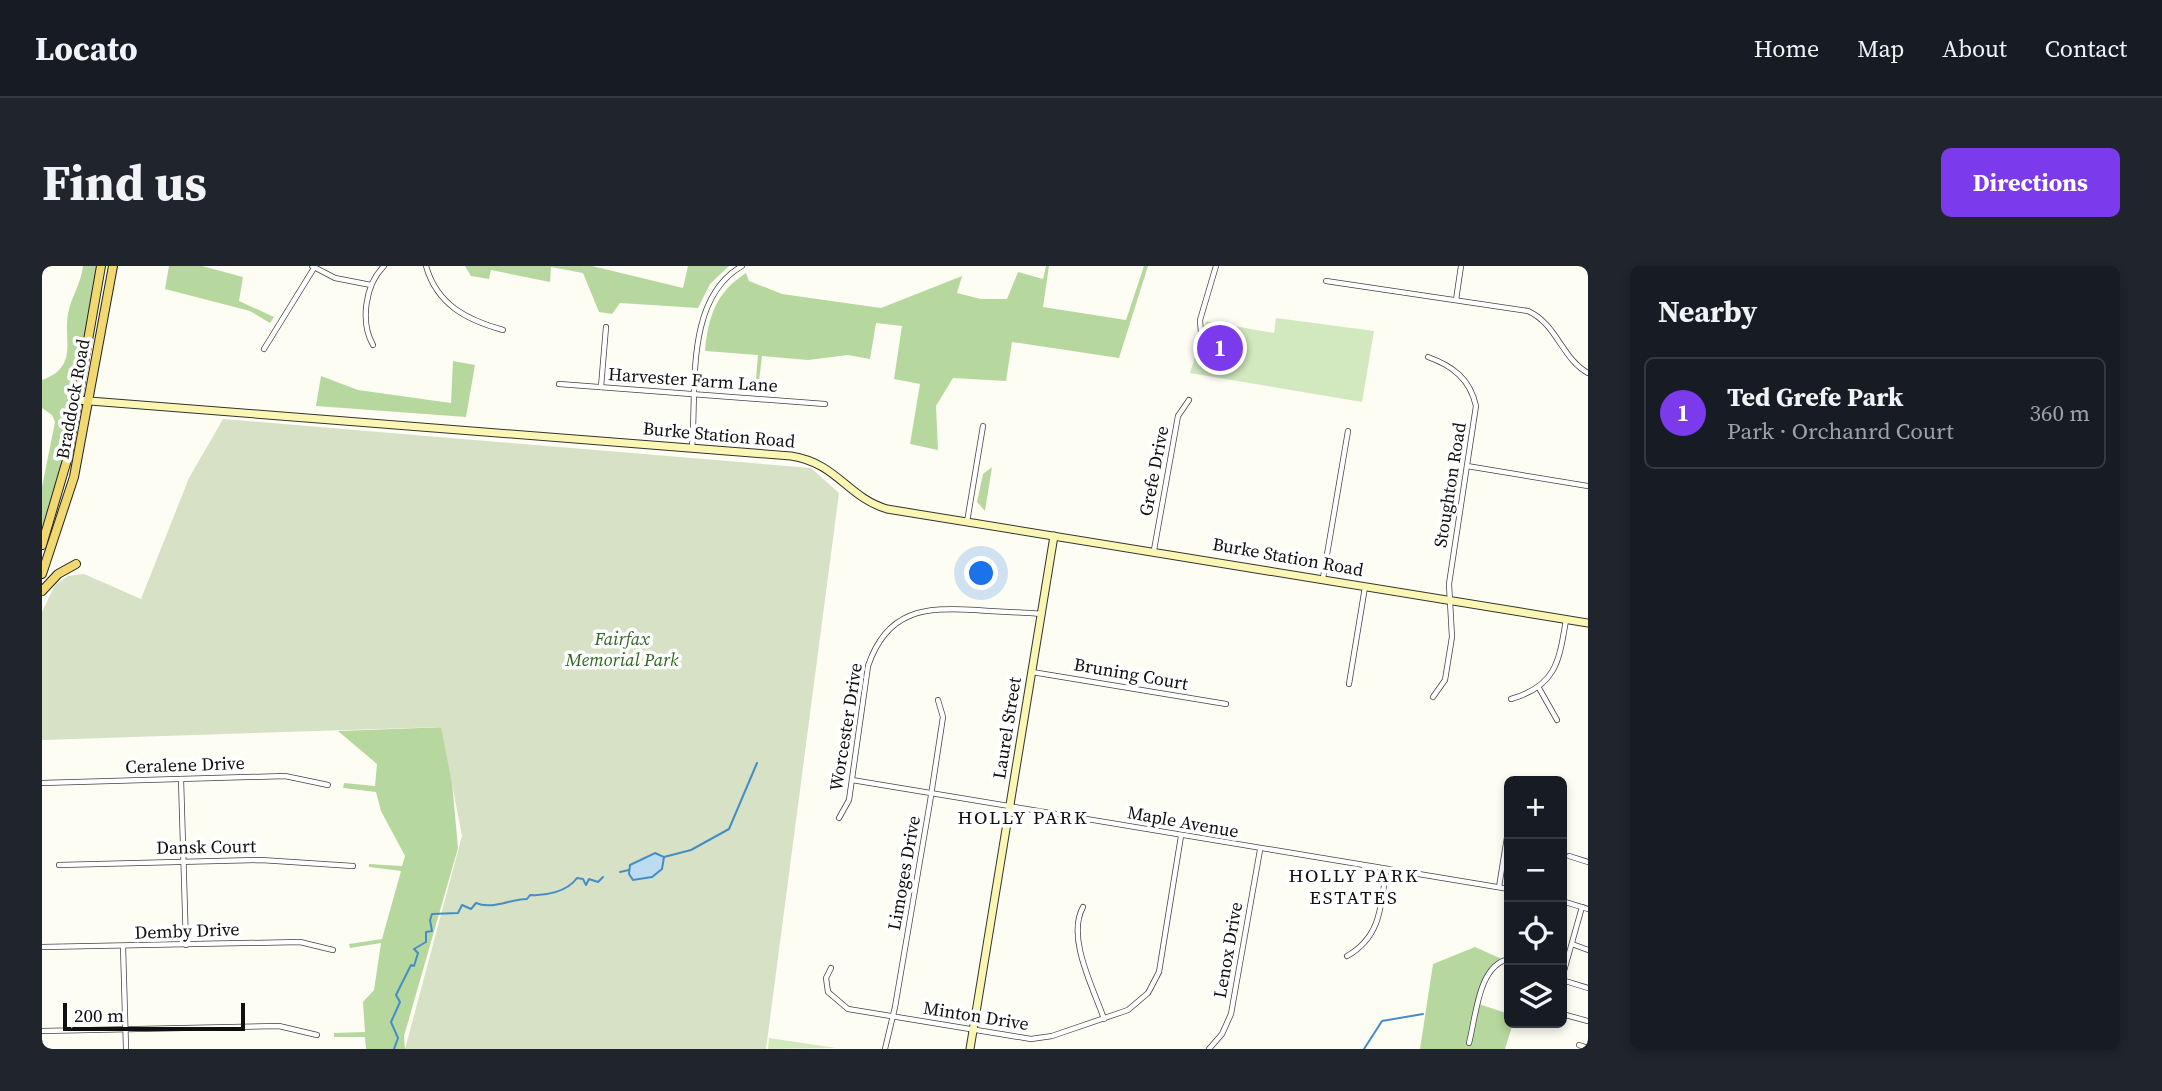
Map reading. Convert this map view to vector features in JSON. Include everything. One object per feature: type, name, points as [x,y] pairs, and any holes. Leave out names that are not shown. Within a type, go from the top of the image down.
[{"type":"main road","name":"Braddock Road","points":[[42,545],[63,481],[101,266]]},
{"type":"main road","name":"Braddock Road","points":[[42,574],[69,499],[113,266]]},
{"type":"main road","points":[[42,591],[58,574],[76,564]]},
{"type":"street","points":[[373,345],[366,324],[371,285],[384,266]]},
{"type":"street","points":[[426,266],[433,283],[449,305],[470,320],[503,330]]},
{"type":"street","points":[[692,447],[703,317],[716,289],[742,266]]},
{"type":"street","points":[[1201,333],[1200,320],[1216,266]]},
{"type":"street","points":[[1456,300],[1461,266]]},
{"type":"street","points":[[264,349],[313,267],[335,278],[371,285]]},
{"type":"street","points":[[1326,281],[1532,313],[1550,328],[1576,363],[1588,373]]},
{"type":"street","points":[[601,387],[606,327]]},
{"type":"street","name":"Stoughton Road","points":[[1428,357],[1452,367],[1468,384],[1474,396],[1475,417],[1466,467],[1450,599],[1452,637],[1445,680],[1433,697]]},
{"type":"street","name":"Harvester Farm Lane","points":[[559,384],[825,404]]},
{"type":"street","name":"Burke Station Road","points":[[77,400],[692,447],[808,459],[825,466],[862,497],[883,508],[1588,622]]},
{"type":"street","name":"Grefe Drive","points":[[1154,550],[1178,416],[1189,400]]},
{"type":"street","points":[[967,523],[984,426]]},
{"type":"street","points":[[1323,578],[1348,430]]},
{"type":"street","points":[[1466,467],[1588,486]]},
{"type":"street","name":"Laurel Street","points":[[970,1049],[1054,536]]},
{"type":"street","points":[[1349,684],[1365,586]]},
{"type":"street","name":"Worcester Drive","points":[[839,818],[849,800],[868,666],[874,650],[892,627],[912,614],[935,608],[1040,614]]},
{"type":"street","points":[[1511,699],[1539,688],[1558,661],[1566,619]]},
{"type":"street","name":"Bruning Court","points":[[1032,672],[1226,704]]},
{"type":"street","points":[[1539,688],[1557,720]]},
{"type":"street","name":"Limoges Drive","points":[[885,1049],[893,1017],[943,718],[938,701]]},
{"type":"street","name":"Ceralene Drive","points":[[42,783],[285,776],[328,785]]},
{"type":"street","points":[[181,779],[186,945]]},
{"type":"street","name":"Maple Avenue","points":[[852,780],[1260,850],[1504,888]]},
{"type":"street","name":"Minton Drive","points":[[831,968],[826,978],[826,987],[840,1005],[856,1011],[1038,1039],[1104,1019],[1134,1006],[1156,979],[1181,836]]},
{"type":"street","points":[[1499,887],[1507,839]]},
{"type":"street","name":"Lenox Drive","points":[[1209,1049],[1222,1034],[1231,1014],[1260,850]]},
{"type":"street","points":[[1569,856],[1588,862]]},
{"type":"street","name":"Dansk Court","points":[[60,865],[261,860],[353,866]]},
{"type":"street","points":[[1347,956],[1365,946],[1376,927],[1386,870]]},
{"type":"street","points":[[1565,902],[1585,908],[1566,965]]},
{"type":"street","points":[[1083,907],[1077,924],[1079,942],[1104,1019]]},
{"type":"street","name":"Demby Drive","points":[[42,947],[300,942],[333,950]]},
{"type":"street","points":[[1572,944],[1588,950]]},
{"type":"street","points":[[123,946],[126,1049]]},
{"type":"street","points":[[1469,1043],[1489,972],[1499,961],[1504,960]]},
{"type":"street","points":[[1567,981],[1588,988]]},
{"type":"street","points":[[1567,1015],[1588,1021]]},
{"type":"street","points":[[42,1031],[279,1026],[317,1035]]},
{"type":"street","points":[[1579,1045],[1588,1048]]},
{"type":"green space","points":[[83,266],[99,266],[75,383],[70,386],[68,412],[71,416],[61,470],[42,532],[42,487],[55,422],[52,415],[42,408],[42,380],[61,368],[65,360],[68,314]]},
{"type":"green space","points":[[169,266],[202,266],[243,277],[239,301],[274,317],[270,323],[250,311],[165,289]]},
{"type":"green space","points":[[465,266],[592,266],[683,288],[688,266],[729,266],[710,284],[698,308],[620,303],[612,314],[599,312],[583,273],[551,267],[550,282],[491,270],[489,279],[471,276]]},
{"type":"green space","points":[[1046,266],[1049,266],[1043,307],[1126,320],[1144,266],[1148,266],[1119,358],[1012,342],[1006,381],[953,378],[936,406],[938,450],[910,444],[920,384],[894,379],[902,326],[876,323],[870,359],[848,355],[808,360],[762,356],[758,390],[755,390],[758,355],[705,351],[708,327],[715,306],[727,288],[746,273],[749,281],[782,294],[881,308],[962,276],[957,293],[981,299],[1007,299],[1018,272],[1043,279]]},
{"type":"green space","points":[[1276,318],[1374,331],[1362,402],[1190,373],[1206,321],[1274,333]]},
{"type":"green space","points":[[453,361],[475,365],[466,417],[316,406],[321,376],[358,390],[451,403]]},
{"type":"green space","name":"Fairfax Memorial Park","points":[[223,419],[811,468],[839,493],[766,1049],[405,1049],[462,836],[441,727],[42,740],[42,612],[55,585],[68,576],[84,574],[141,599],[189,478]]},
{"type":"green space","points":[[992,467],[985,511],[977,502],[983,474]]},
{"type":"green space","points":[[447,727],[458,848],[404,1036],[405,1049],[366,1049],[365,1037],[334,1037],[334,1033],[365,1032],[363,1002],[374,990],[381,943],[350,948],[349,944],[382,939],[401,871],[369,867],[369,864],[402,866],[405,856],[381,811],[376,792],[343,788],[344,783],[375,786],[377,764],[338,731]]},
{"type":"green space","points":[[1475,947],[1504,960],[1488,975],[1479,1004],[1504,1012],[1504,1028],[1511,1028],[1505,1049],[1420,1049],[1433,964]]},
{"type":"green space","points":[[769,1038],[836,1048],[768,1049]]},
{"type":"water","points":[[655,853],[664,857],[662,869],[652,877],[633,880],[629,874],[630,865]]},
{"type":"waterway","points":[[664,857],[691,850],[729,829],[757,763]]},
{"type":"waterway","points":[[620,872],[629,870]]},
{"type":"waterway","points":[[394,1049],[398,1038],[391,1022],[400,1002],[396,995],[411,965],[414,966],[418,953],[414,949],[426,942],[426,932],[432,931],[432,914],[458,913],[462,905],[471,909],[476,903],[495,905],[527,899],[530,895],[562,890],[577,878],[583,879],[586,885],[589,879],[598,882],[603,877]]},
{"type":"waterway","points":[[1364,1049],[1382,1021],[1423,1014]]},
{"type":"place","name":"Ted Grefe Park","points":[[1220,348]]},
{"type":"district","name":"HOLLY PARK","points":[[1023,817]]},
{"type":"district","name":"HOLLY PARK ESTATES","points":[[1354,886]]}]
